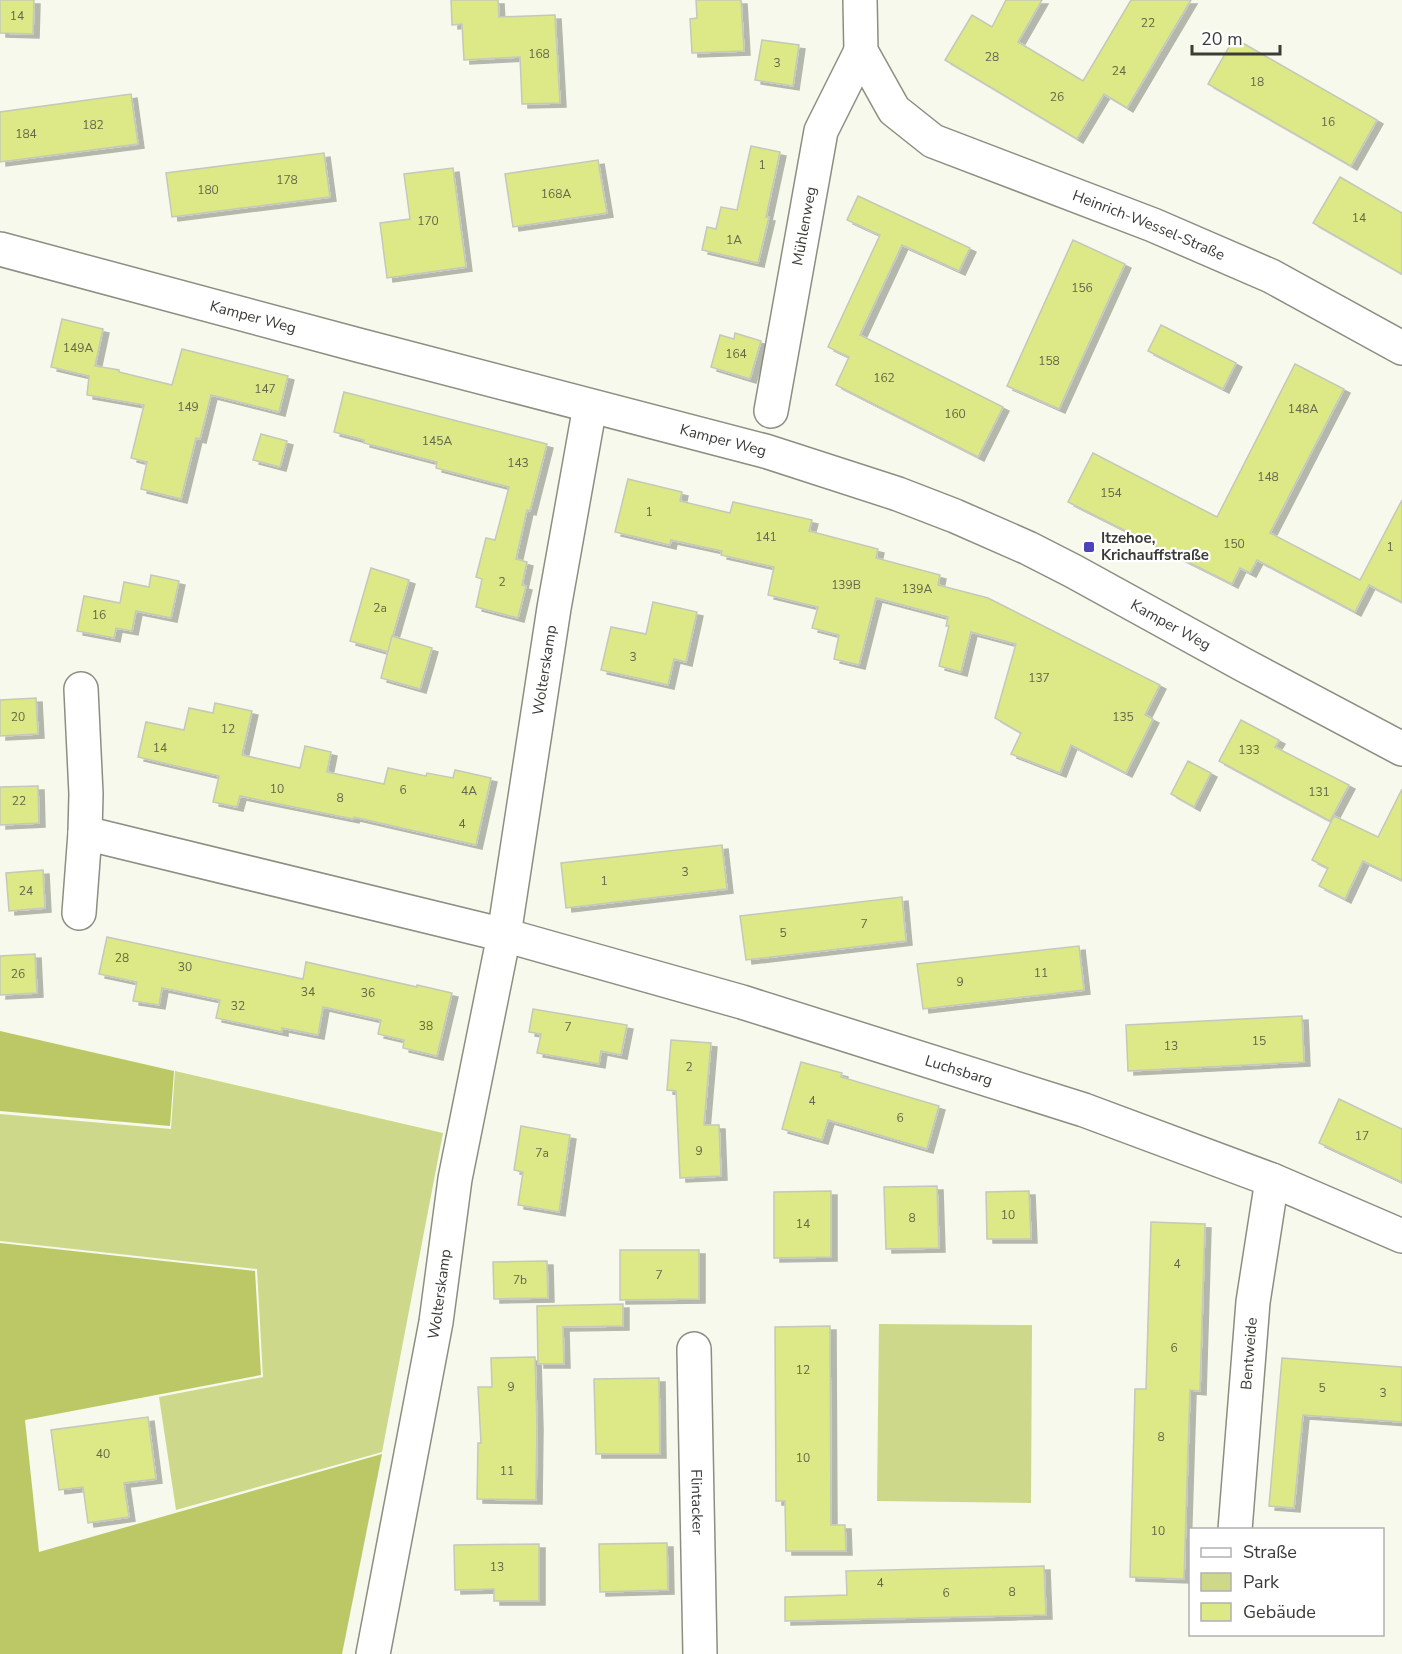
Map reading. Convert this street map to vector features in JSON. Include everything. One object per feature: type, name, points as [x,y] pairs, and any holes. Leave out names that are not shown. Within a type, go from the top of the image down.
[{"type":"street","name":"Mühlenweg","points":[[771,411],[821,131],[861,51],[860,0]]},
{"type":"street","name":"Mühlenweg","points":[[861,51],[894,110]]},
{"type":"street","name":"Heinrich-Wessel-Straße","points":[[894,110],[933,141],[1153,225],[1271,276],[1402,348]]},
{"type":"street","name":"Kamper Weg","points":[[0,249],[765,451],[898,494],[955,516],[1073,570],[1242,664],[1401,747]]},
{"type":"street","name":"Wolterskamp","points":[[373,1654],[436,1322],[455,1179],[504,935],[554,608],[590,406]]},
{"type":"street","points":[[79,913],[86,794],[81,689]]},
{"type":"street","points":[[85,833],[504,935]]},
{"type":"street","name":"Luchsbarg","points":[[504,935],[742,1002],[1052,1100],[1272,1180],[1402,1236]]},
{"type":"street","name":"Bentweide","points":[[1234,1528],[1253,1302],[1272,1180]]},
{"type":"street","name":"Flintacker","points":[[694,1349],[700,1654]]},
{"type":"green space","points":[[0,1031],[174,1071],[170,1126],[0,1111]]},
{"type":"green space","points":[[175,1071],[443,1133],[382,1452],[176,1510],[159,1397],[263,1377],[257,1269],[0,1241],[0,1114],[171,1129]]},
{"type":"green space","points":[[0,1243],[255,1271],[261,1375],[25,1420],[39,1552],[382,1454],[342,1654],[0,1654]]},
{"type":"green space","points":[[879,1324],[1032,1325],[1031,1503],[877,1501]]},
{"type":"building","points":[[0,0],[34,0],[33,34],[0,33]]},
{"type":"building","points":[[451,0],[498,0],[499,17],[555,15],[560,103],[522,104],[520,57],[464,60],[462,24],[452,25]]},
{"type":"building","points":[[696,0],[741,0],[744,51],[692,53],[690,19],[697,18]]},
{"type":"building","points":[[1006,0],[1042,0],[1018,42],[1083,81],[1131,0],[1191,0],[1127,108],[1104,94],[1077,139],[945,60],[972,15],[992,27]]},
{"type":"building","points":[[1234,38],[1377,120],[1351,166],[1208,84]]},
{"type":"building","points":[[762,40],[799,45],[793,86],[755,80]]},
{"type":"building","points":[[131,94],[138,144],[0,162],[0,112]]},
{"type":"building","points":[[751,146],[780,152],[766,217],[769,217],[758,263],[702,250],[707,227],[716,229],[721,207],[737,210]]},
{"type":"building","points":[[324,153],[330,197],[172,217],[166,173]]},
{"type":"building","points":[[598,160],[607,213],[513,227],[505,174]]},
{"type":"building","points":[[453,168],[466,267],[387,278],[380,223],[410,219],[404,174]]},
{"type":"building","points":[[1340,177],[1402,213],[1402,274],[1313,223]]},
{"type":"building","points":[[858,196],[970,248],[959,271],[902,245],[860,335],[1003,407],[978,457],[836,385],[849,357],[828,347],[880,235],[847,220]]},
{"type":"building","points":[[1073,240],[1125,264],[1059,409],[1007,386]]},
{"type":"building","points":[[62,319],[103,329],[95,366],[119,370],[119,372],[172,385],[182,349],[288,376],[279,412],[211,395],[200,439],[196,438],[181,499],[141,489],[147,462],[131,458],[144,405],[87,395],[89,376],[51,367]]},
{"type":"building","points":[[1161,325],[1236,363],[1223,389],[1148,351]]},
{"type":"building","points":[[735,333],[761,341],[750,379],[711,367],[720,335],[734,339]]},
{"type":"building","points":[[1295,364],[1344,389],[1270,533],[1360,580],[1402,500],[1402,602],[1369,585],[1355,612],[1257,560],[1250,573],[1240,568],[1232,584],[1068,502],[1093,453],[1217,517]]},
{"type":"building","points":[[344,392],[547,444],[530,511],[527,510],[516,559],[527,562],[522,585],[526,586],[518,618],[476,607],[482,579],[476,577],[486,538],[495,540],[509,487],[436,468],[437,462],[364,443],[364,440],[334,432]]},
{"type":"building","points":[[261,434],[287,441],[280,467],[253,460]]},
{"type":"building","points":[[628,479],[682,492],[680,501],[730,513],[733,502],[812,520],[809,531],[878,549],[876,558],[940,575],[938,585],[988,598],[1160,685],[1145,715],[1153,719],[1126,773],[1071,745],[1060,773],[1011,754],[1021,733],[995,718],[1016,644],[971,632],[961,672],[939,666],[949,626],[946,626],[948,617],[876,598],[859,665],[834,659],[839,635],[812,628],[818,607],[768,595],[774,567],[721,555],[722,551],[671,540],[670,545],[615,532]]},
{"type":"building","points":[[371,568],[409,580],[388,652],[350,641]]},
{"type":"building","points":[[151,575],[179,581],[171,618],[136,611],[132,631],[116,628],[114,638],[77,631],[84,596],[120,603],[124,582],[149,587]]},
{"type":"building","points":[[653,602],[697,612],[686,662],[674,659],[668,685],[601,670],[611,627],[646,634]]},
{"type":"building","points":[[392,636],[432,648],[420,689],[381,678]]},
{"type":"building","points":[[36,698],[38,734],[0,736],[0,700]]},
{"type":"building","points":[[215,703],[252,711],[242,755],[300,768],[305,746],[331,752],[327,772],[384,784],[388,768],[426,776],[427,773],[453,778],[455,770],[491,778],[476,845],[354,817],[353,819],[240,796],[237,807],[213,802],[219,776],[138,757],[146,722],[184,730],[189,708],[213,713]]},
{"type":"building","points":[[1241,720],[1279,740],[1275,747],[1349,785],[1330,821],[1219,761]]},
{"type":"building","points":[[1188,761],[1211,773],[1194,807],[1171,794]]},
{"type":"building","points":[[38,786],[39,823],[0,825],[0,787]]},
{"type":"building","points":[[1402,789],[1402,880],[1363,861],[1345,899],[1319,886],[1328,868],[1312,860],[1334,816],[1378,837]]},
{"type":"building","points":[[722,845],[727,889],[566,908],[561,863]]},
{"type":"building","points":[[43,870],[45,908],[9,911],[6,873]]},
{"type":"building","points":[[902,897],[906,941],[746,960],[740,916]]},
{"type":"building","points":[[107,937],[303,979],[306,962],[452,993],[437,1056],[403,1048],[404,1040],[378,1034],[381,1020],[323,1007],[318,1035],[282,1028],[282,1032],[216,1018],[220,1000],[162,988],[159,1005],[133,1001],[137,982],[99,974]]},
{"type":"building","points":[[1079,946],[1084,990],[923,1009],[917,964]]},
{"type":"building","points":[[35,954],[37,993],[0,995],[0,956]]},
{"type":"building","points":[[533,1009],[627,1025],[621,1055],[601,1051],[599,1064],[537,1053],[541,1034],[529,1032]]},
{"type":"building","points":[[1302,1016],[1304,1062],[1128,1071],[1126,1025]]},
{"type":"building","points":[[671,1040],[711,1043],[704,1125],[719,1125],[721,1176],[680,1178],[676,1091],[667,1090]]},
{"type":"building","points":[[801,1062],[842,1073],[841,1077],[939,1106],[927,1149],[828,1120],[822,1140],[782,1129]]},
{"type":"building","points":[[1339,1099],[1402,1129],[1402,1182],[1319,1143]]},
{"type":"building","points":[[521,1126],[570,1135],[559,1212],[518,1205],[523,1172],[514,1170]]},
{"type":"building","points":[[937,1186],[939,1248],[886,1249],[884,1187]]},
{"type":"building","points":[[831,1191],[831,1257],[774,1258],[774,1192]]},
{"type":"building","points":[[1029,1191],[1031,1239],[987,1239],[986,1192]]},
{"type":"building","points":[[1151,1222],[1205,1224],[1200,1391],[1190,1390],[1184,1579],[1130,1577],[1135,1389],[1146,1389]]},
{"type":"building","points":[[620,1250],[699,1250],[699,1299],[620,1300]]},
{"type":"building","points":[[547,1261],[548,1298],[494,1299],[493,1262]]},
{"type":"building","points":[[623,1304],[623,1326],[563,1327],[564,1364],[538,1364],[537,1306]]},
{"type":"building","points":[[830,1326],[831,1525],[845,1525],[846,1551],[786,1551],[785,1501],[776,1501],[775,1327]]},
{"type":"building","points":[[535,1357],[536,1500],[477,1499],[478,1443],[481,1443],[478,1387],[492,1387],[491,1358]]},
{"type":"building","points":[[1282,1358],[1402,1367],[1402,1422],[1303,1415],[1294,1508],[1269,1506]]},
{"type":"building","points":[[659,1378],[660,1454],[596,1454],[594,1379]]},
{"type":"building","points":[[148,1417],[156,1479],[124,1483],[129,1517],[88,1523],[83,1487],[59,1490],[51,1430]]},
{"type":"building","points":[[667,1543],[668,1590],[600,1592],[599,1544]]},
{"type":"building","points":[[539,1544],[539,1601],[494,1601],[494,1589],[455,1590],[454,1545]]},
{"type":"building","points":[[1044,1566],[1046,1615],[785,1621],[785,1597],[847,1595],[846,1571]]},
{"type":"place","name":"Itzehoe, Krichauffstraße","points":[[1089,547]]}]
